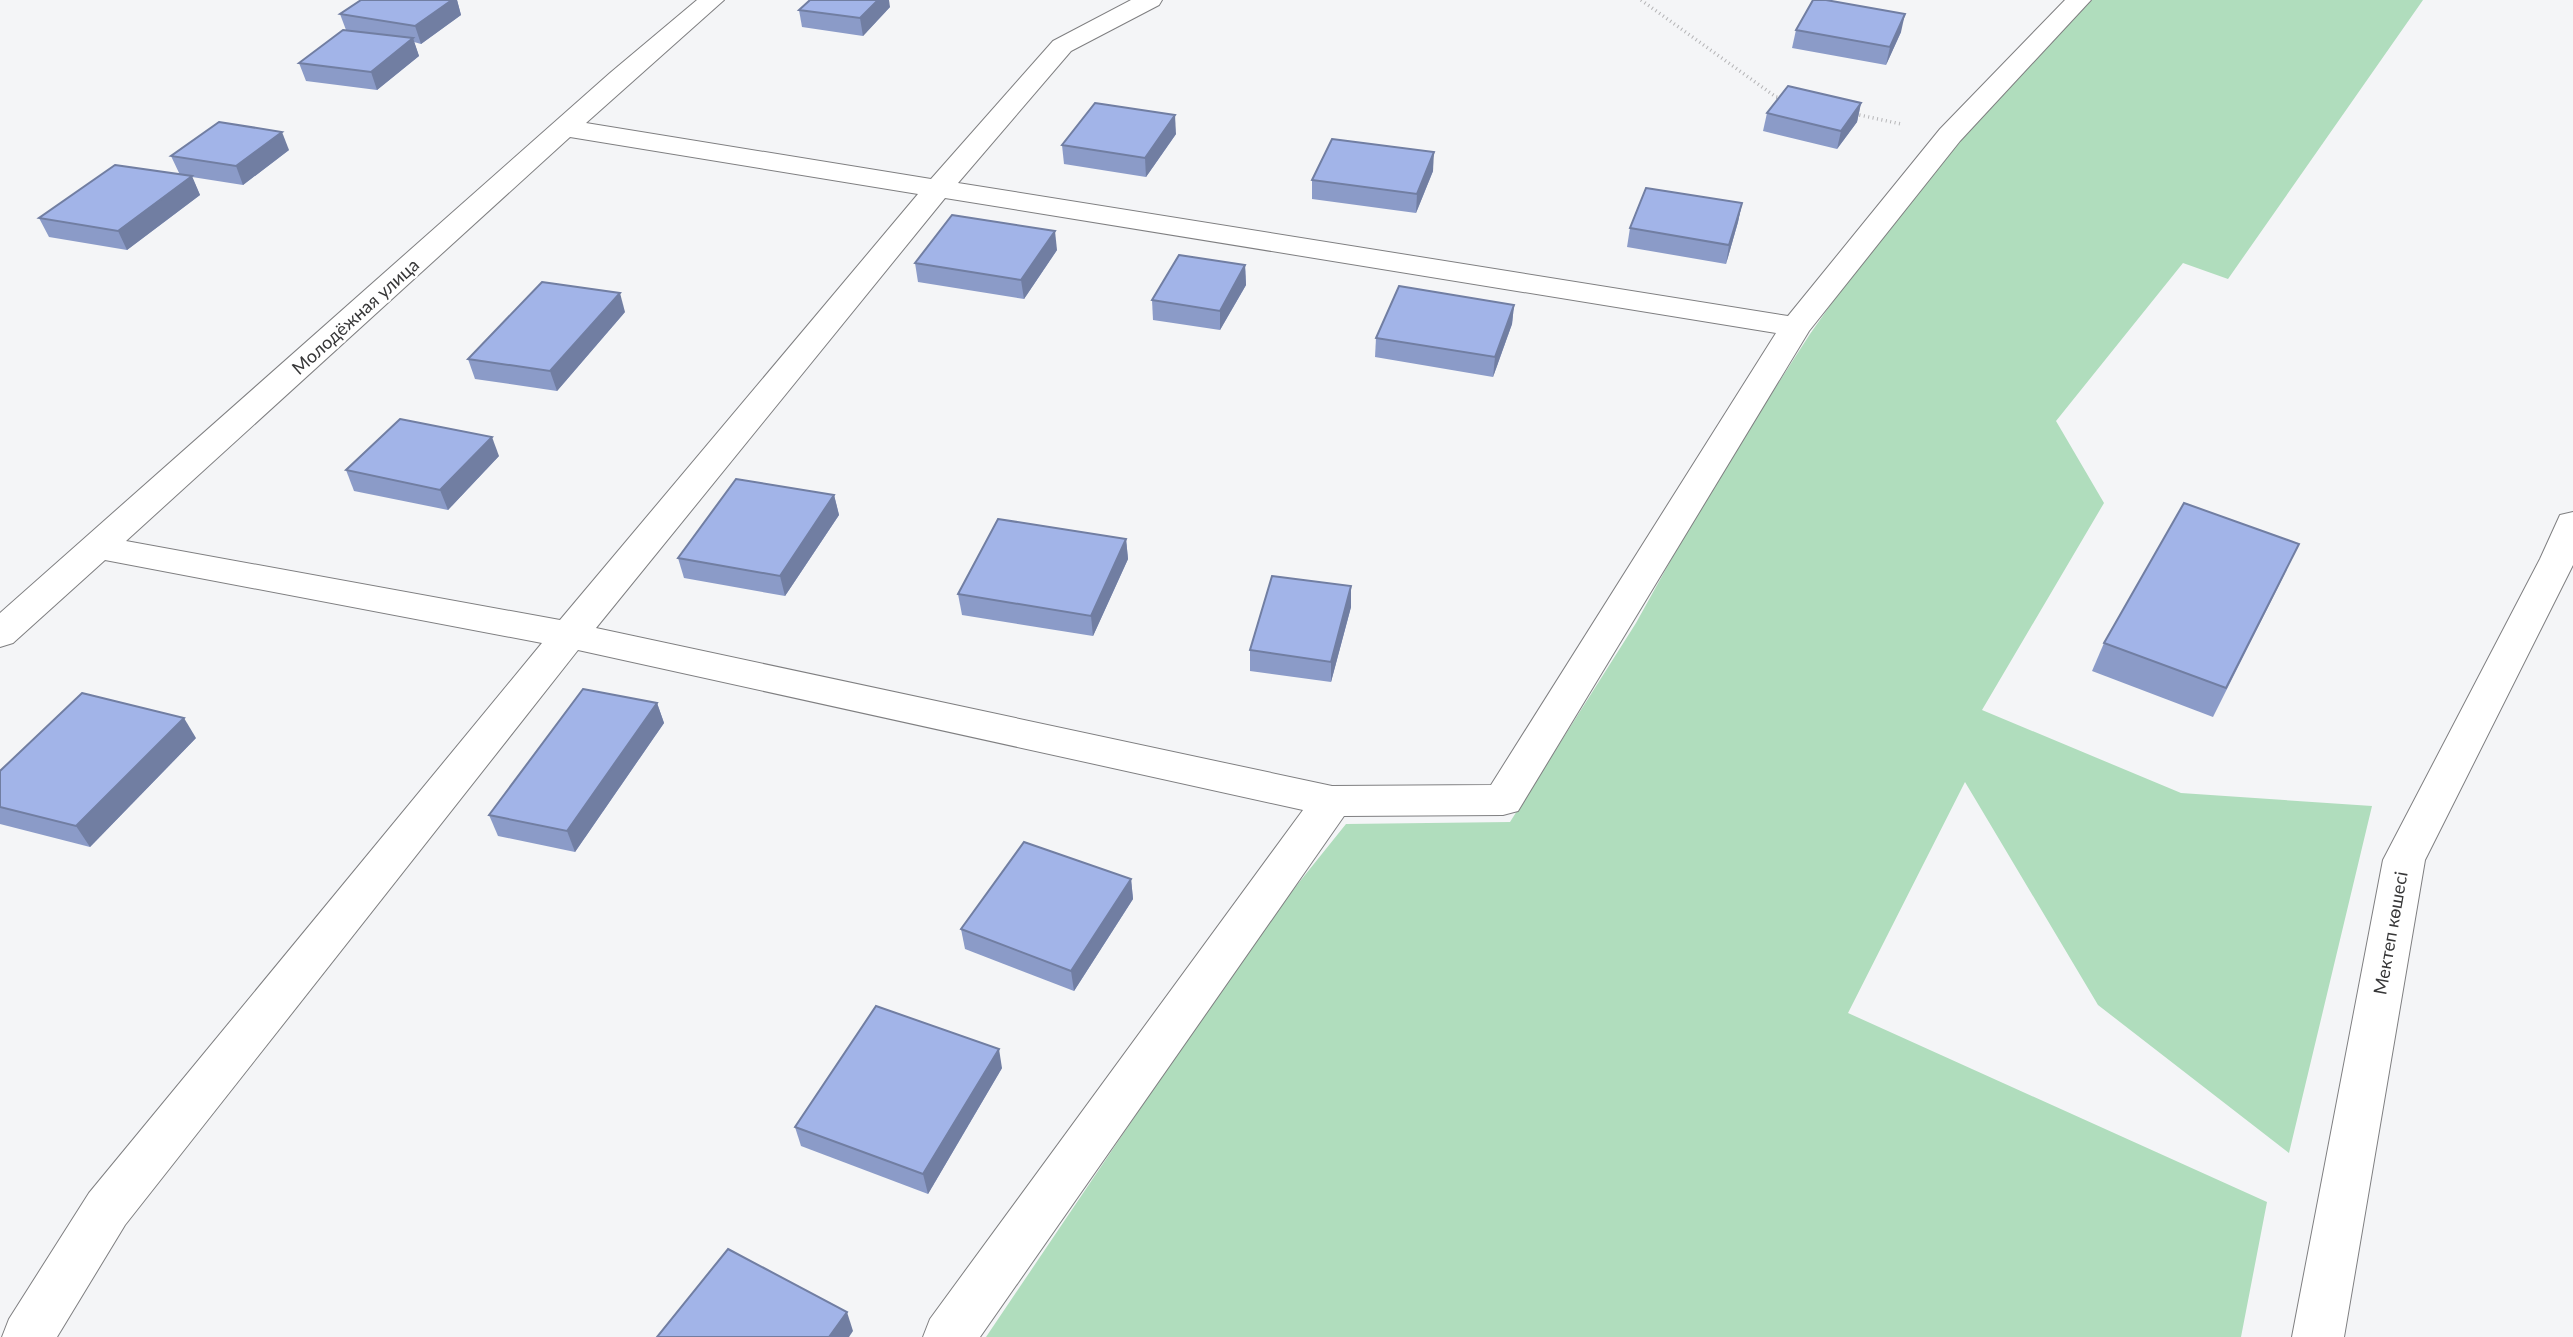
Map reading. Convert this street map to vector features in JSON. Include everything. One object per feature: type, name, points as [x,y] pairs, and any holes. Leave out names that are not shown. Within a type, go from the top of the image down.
[{"type":"street","name":"Молодёжная улица","points":[[0,634],[564,128],[712,0]]},
{"type":"street","points":[[28,1337],[107,1209],[569,635],[939,187],[1062,46],[1150,0]]},
{"type":"street","points":[[97,547],[569,635],[1332,801],[1503,800],[1796,327],[1950,135],[2079,0]]},
{"type":"street","points":[[564,128],[1796,327]]},
{"type":"street","name":"Мектеп көшесі","points":[[2318,1337],[2404,860],[2568,549]]},
{"type":"street","points":[[949,1337],[1332,801]]},
{"type":"path","points":[[1642,0],[1776,97],[1789,100]]},
{"type":"path","points":[[1843,111],[1950,135]]},
{"type":"green space","points":[[2092,0],[2423,0],[2228,279],[2183,263],[2056,421],[2104,503],[1982,710],[2181,793],[2372,806],[2289,1153],[2098,1005],[1965,782],[1848,1013],[2267,1202],[2241,1337],[986,1337],[1260,931],[1346,824],[1510,822],[1636,623],[1713,484],[1810,334],[1950,135]]},
{"type":"building","points":[[361,0],[452,0],[415,26],[340,14]]},
{"type":"building","points":[[810,0],[878,0],[860,18],[799,10]]},
{"type":"building","points":[[1813,0],[1905,14],[1890,47],[1796,30]]},
{"type":"building","points":[[343,30],[413,38],[371,72],[299,63]]},
{"type":"building","points":[[1788,86],[1861,103],[1841,131],[1767,113]]},
{"type":"building","points":[[1095,103],[1175,115],[1145,158],[1062,145]]},
{"type":"building","points":[[219,122],[282,132],[236,166],[171,156]]},
{"type":"building","points":[[1332,139],[1434,152],[1417,194],[1312,180]]},
{"type":"building","points":[[115,165],[192,176],[118,231],[39,218]]},
{"type":"building","points":[[1646,188],[1742,203],[1729,245],[1630,228]]},
{"type":"building","points":[[952,215],[1055,231],[1021,280],[915,263]]},
{"type":"building","points":[[1179,255],[1245,265],[1220,311],[1152,300]]},
{"type":"building","points":[[542,282],[620,293],[550,371],[468,359]]},
{"type":"building","points":[[1399,286],[1514,305],[1495,357],[1376,338]]},
{"type":"building","points":[[400,419],[492,437],[440,490],[346,470]]},
{"type":"building","points":[[736,479],[834,495],[780,576],[678,558]]},
{"type":"building","points":[[2184,503],[2299,544],[2226,688],[2104,643]]},
{"type":"building","points":[[998,519],[1126,539],[1091,616],[958,594]]},
{"type":"building","points":[[1272,576],[1351,586],[1331,662],[1250,650]]},
{"type":"building","points":[[583,689],[657,703],[567,831],[489,815]]},
{"type":"building","points":[[82,693],[184,718],[76,826],[0,807],[0,771]]},
{"type":"building","points":[[1024,842],[1131,879],[1071,971],[961,929]]},
{"type":"building","points":[[876,1006],[999,1049],[923,1174],[795,1127]]},
{"type":"building","points":[[728,1249],[847,1312],[829,1337],[657,1337]]}]
